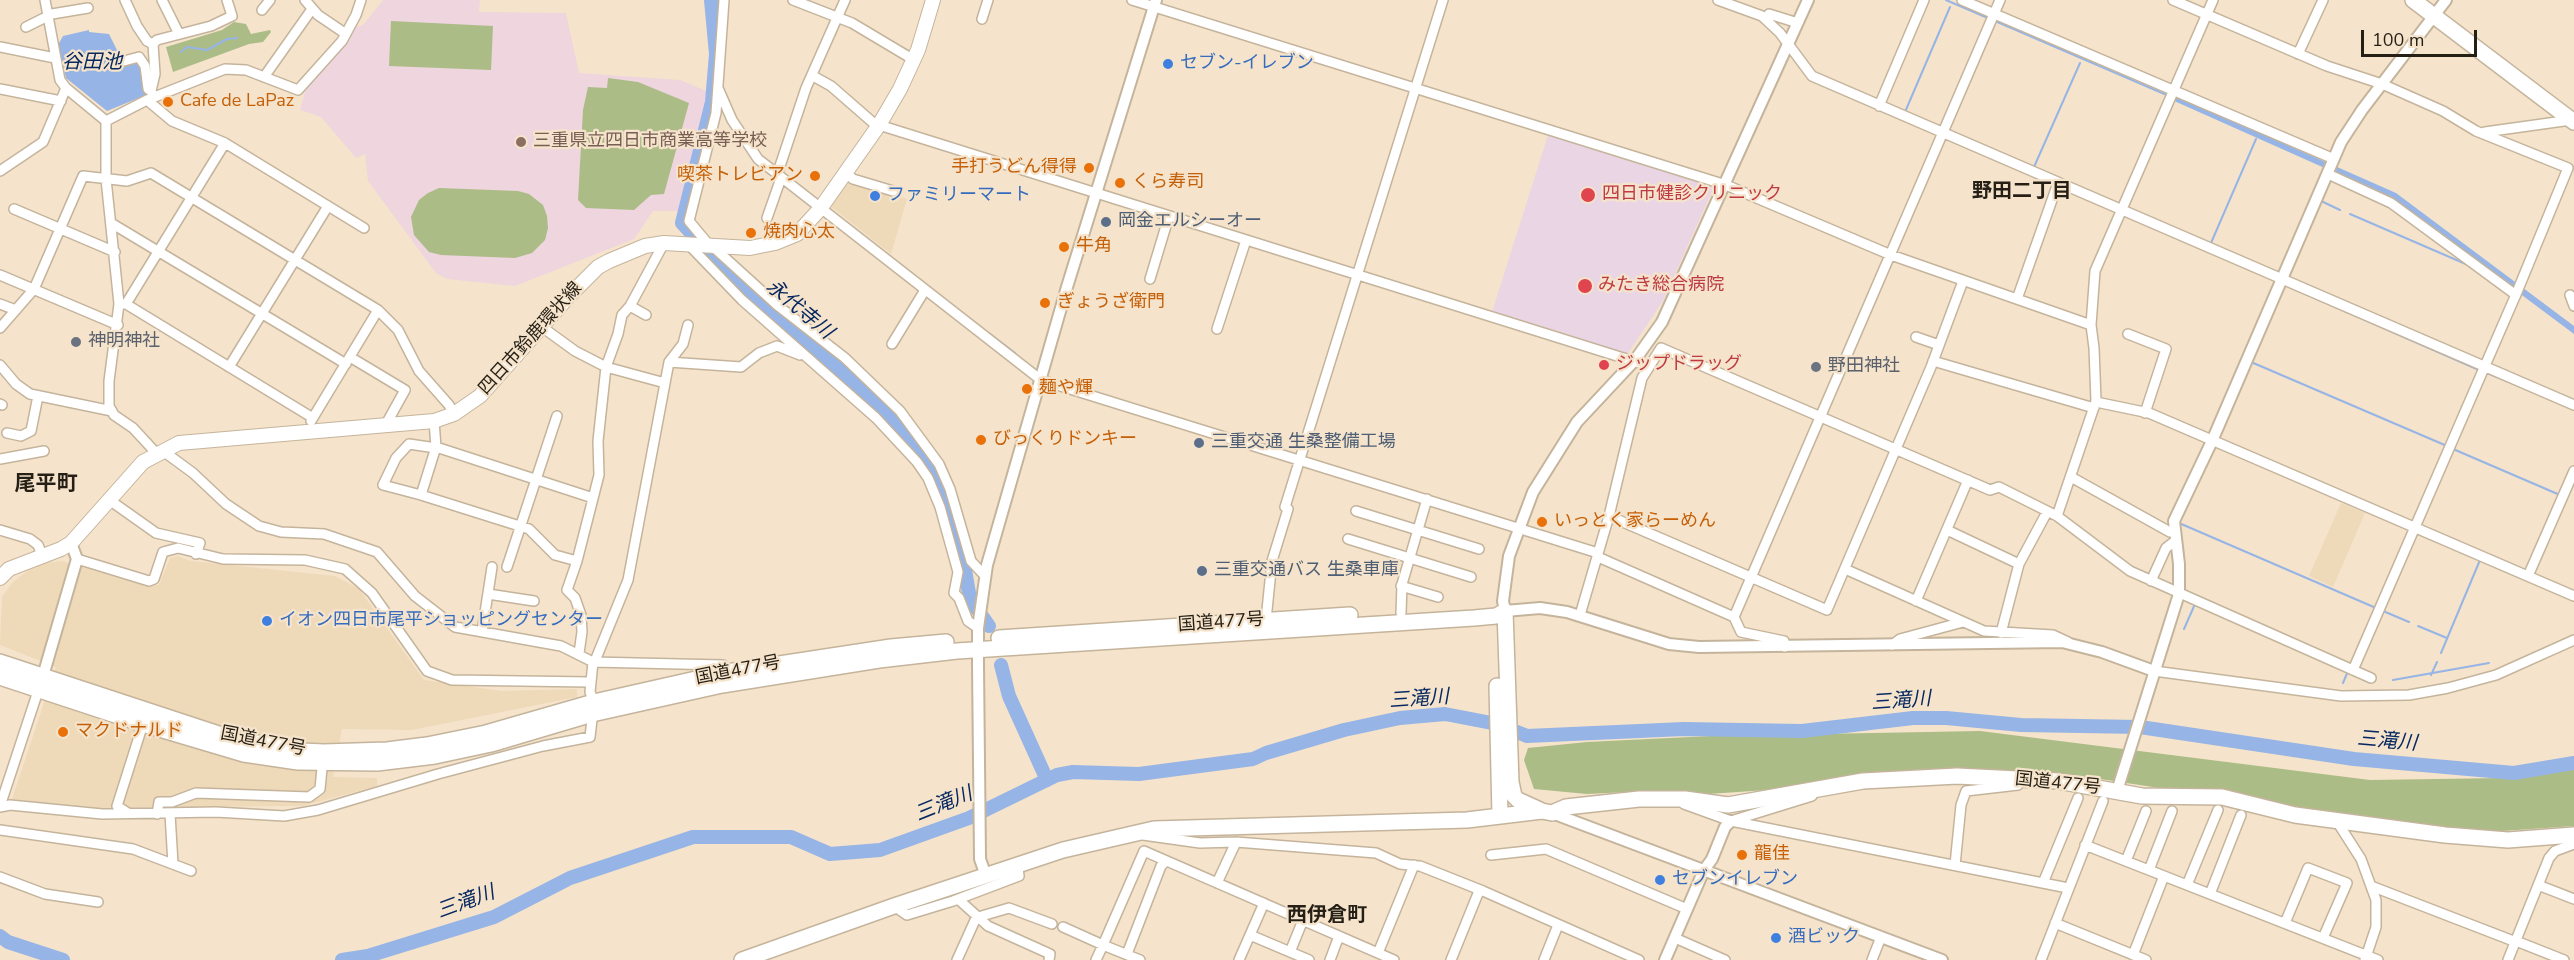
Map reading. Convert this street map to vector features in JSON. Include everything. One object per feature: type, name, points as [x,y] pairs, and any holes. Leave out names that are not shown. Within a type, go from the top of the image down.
[{"type":"highway","points":[[2413,0],[2573,121]]},
{"type":"highway","points":[[1500,609],[1500,811]]},
{"type":"highway","name":"国道477号","points":[[593,708],[978,641],[1355,625],[1500,609]]},
{"type":"highway","name":"国道477号","points":[[0,677],[41,682],[231,738],[301,751],[323,758],[376,763],[435,756],[491,744],[593,708],[727,672],[879,649],[1266,620],[1500,609]]},
{"type":"highway","points":[[1266,620],[1275,626],[1355,625]]},
{"type":"highway","points":[[1501,643],[1511,782],[1514,796],[1541,810]]},
{"type":"highway","name":"国道477号","points":[[0,662],[41,682],[143,724],[244,754],[298,762],[323,758]]},
{"type":"highway","name":"国道477号","points":[[742,960],[894,906],[1018,867],[1063,850],[1135,832],[1234,826],[1417,823],[1500,811],[1541,810],[1610,801],[1670,799],[1728,805],[1863,781],[1957,776],[2058,781],[2118,787],[2142,796],[2233,798],[2295,815],[2445,835],[2508,840],[2574,835]]},
{"type":"main road","name":"四日市鈴鹿環状線","points":[[0,578],[9,569],[71,543],[143,462],[160,452],[186,441],[435,421],[454,414],[483,394],[598,267],[645,246],[664,243],[750,248],[785,240],[797,234],[820,209],[846,172],[914,60],[933,0]]},
{"type":"street","points":[[45,0],[58,76],[66,88],[106,121]]},
{"type":"street","points":[[125,0],[137,26],[147,41],[153,44]]},
{"type":"street","points":[[162,0],[178,34]]},
{"type":"street","points":[[153,44],[157,40],[211,26],[232,16],[227,0]]},
{"type":"street","points":[[262,10],[270,0]]},
{"type":"street","points":[[305,0],[312,9],[346,34]]},
{"type":"street","points":[[106,121],[151,96],[225,69],[241,69],[298,90],[346,34],[361,0]]},
{"type":"street","points":[[724,0],[718,88],[711,137],[689,221],[701,244],[742,300],[885,426],[917,462],[928,478],[940,507],[958,572],[954,593],[959,598],[978,641]]},
{"type":"street","points":[[793,0],[808,3],[837,15],[914,60]]},
{"type":"street","points":[[767,218],[800,104],[844,0]]},
{"type":"street","points":[[982,19],[988,0]]},
{"type":"street","points":[[1132,0],[1155,3],[1726,185],[1891,255],[2091,325]]},
{"type":"street","points":[[1266,620],[1272,561],[1300,461],[1443,0]]},
{"type":"street","points":[[1718,0],[1749,10],[1765,19],[1789,44],[1812,76],[2574,405]]},
{"type":"street","points":[[1808,0],[1675,298],[1662,322],[1635,360],[1577,422],[1533,492],[1509,556],[1500,609],[1548,609],[1580,615],[1669,644],[1699,647],[2072,644]]},
{"type":"street","points":[[1879,106],[1924,0]]},
{"type":"street","points":[[1962,0],[2331,166],[2391,203],[2518,290]]},
{"type":"street","points":[[1734,617],[2000,0]]},
{"type":"street","points":[[2173,0],[2346,74],[2382,84],[2483,133],[2568,168],[2518,290],[2353,669]]},
{"type":"street","points":[[2057,516],[2095,405],[2094,348],[2091,325],[2095,271],[2213,0]]},
{"type":"street","points":[[2298,54],[2323,0]]},
{"type":"street","points":[[2118,787],[2179,594],[2180,564],[2174,520],[2212,441],[2341,142],[2446,0]]},
{"type":"street","points":[[986,876],[980,859],[978,641],[985,576],[1096,194],[1155,3]]},
{"type":"street","points":[[26,27],[48,16],[88,8]]},
{"type":"street","points":[[264,77],[312,9]]},
{"type":"street","points":[[1765,19],[1769,14],[1798,23]]},
{"type":"street","points":[[151,96],[155,74],[153,44]]},
{"type":"street","points":[[0,47],[55,58]]},
{"type":"street","points":[[124,61],[140,57],[145,66],[147,89],[172,121],[225,143],[364,228]]},
{"type":"street","points":[[813,76],[831,86],[876,125],[1635,360],[1648,366]]},
{"type":"street","points":[[0,171],[43,142],[66,88]]},
{"type":"street","points":[[718,88],[732,120],[758,159],[1041,380],[1427,499],[1598,555],[1734,617],[1741,632],[1784,641],[1785,647]]},
{"type":"street","points":[[0,89],[61,101]]},
{"type":"street","points":[[106,121],[106,179],[123,304]]},
{"type":"street","points":[[2483,133],[2573,121]]},
{"type":"street","points":[[225,143],[159,251],[123,304],[109,381],[112,411],[119,419],[160,452],[193,473],[226,504],[259,526],[281,532],[316,533],[370,548],[382,557],[416,596],[450,624],[561,646],[594,661],[723,664],[727,672]]},
{"type":"street","points":[[846,172],[853,179],[893,191]]},
{"type":"street","points":[[0,328],[34,289],[83,176],[131,180],[151,173],[378,310],[398,330],[419,371],[454,414]]},
{"type":"street","points":[[2017,299],[2058,183]]},
{"type":"street","points":[[229,367],[328,206]]},
{"type":"street","points":[[14,209],[115,252]]},
{"type":"street","points":[[1150,279],[1169,216]]},
{"type":"street","points":[[111,223],[262,314],[405,390],[385,426]]},
{"type":"street","points":[[1217,329],[1246,240]]},
{"type":"street","points":[[579,653],[582,632],[581,615],[575,598],[567,590],[577,561],[599,475],[598,433],[606,367],[622,315],[630,306],[664,243]]},
{"type":"street","points":[[701,244],[845,357],[906,418],[939,464],[950,489],[971,561],[985,576]]},
{"type":"street","points":[[0,275],[118,325]]},
{"type":"street","points":[[1609,516],[1827,609],[1933,361],[1964,281]]},
{"type":"street","points":[[891,344],[925,290]]},
{"type":"street","points":[[2570,295],[2574,306]]},
{"type":"street","points":[[0,304],[16,310]]},
{"type":"street","points":[[123,304],[313,418]]},
{"type":"street","points":[[630,306],[646,315]]},
{"type":"street","points":[[305,432],[378,310]]},
{"type":"street","points":[[71,543],[77,559],[41,682],[0,807],[10,805],[67,811],[157,814],[229,812],[284,816],[310,812],[533,749],[590,737],[593,708],[590,682],[594,661],[628,580],[669,362],[683,344],[688,325]]},
{"type":"street","points":[[542,327],[575,351],[606,367],[665,383]]},
{"type":"street","points":[[2128,334],[2166,349],[2145,413]]},
{"type":"street","points":[[1916,337],[1939,345]]},
{"type":"street","points":[[669,362],[741,367],[759,353],[777,346],[808,358]]},
{"type":"street","points":[[1580,615],[1609,516],[1642,378],[1658,350],[1664,348],[1990,490],[1999,487],[2057,516],[2123,567],[2370,678]]},
{"type":"street","points":[[1933,361],[2095,405],[2145,413],[2574,596]]},
{"type":"street","points":[[0,365],[22,389],[38,396],[112,411]]},
{"type":"street","points":[[7,433],[21,436],[32,432],[38,396]]},
{"type":"street","points":[[507,567],[557,416]]},
{"type":"street","points":[[421,495],[436,448],[435,421]]},
{"type":"street","points":[[577,561],[555,555],[529,529],[383,485],[396,458],[409,444],[436,448],[593,498]]},
{"type":"street","points":[[0,459],[44,451]]},
{"type":"street","points":[[2528,576],[2574,471]]},
{"type":"street","points":[[2071,477],[2175,536]]},
{"type":"street","points":[[1916,601],[1968,480]]},
{"type":"street","points":[[108,499],[156,533],[201,543],[196,554]]},
{"type":"street","points":[[1401,613],[1401,586],[1427,499]]},
{"type":"street","points":[[1356,511],[1479,549]]},
{"type":"street","points":[[2001,633],[2019,564],[2047,512]]},
{"type":"street","points":[[0,530],[30,539],[38,545],[42,555]]},
{"type":"street","points":[[1947,530],[2019,564]]},
{"type":"street","points":[[2151,581],[2166,548],[2175,536]]},
{"type":"street","points":[[1348,539],[1471,577]]},
{"type":"street","points":[[77,559],[149,581],[154,579],[163,552],[178,548],[223,559],[305,560],[345,569],[372,593],[427,670],[452,680],[590,682]]},
{"type":"street","points":[[482,632],[492,567]]},
{"type":"street","points":[[1845,569],[1984,631],[2053,635],[2152,676],[2341,696],[2409,695],[2448,688],[2496,675],[2574,640]]},
{"type":"street","points":[[1401,586],[1438,597]]},
{"type":"street","points":[[488,594],[534,602]]},
{"type":"street","points":[[1892,645],[1900,639],[1963,622]]},
{"type":"street","points":[[128,813],[117,806],[143,724]]},
{"type":"street","points":[[157,814],[159,802],[172,802],[196,793],[309,797],[320,789],[323,758]]},
{"type":"street","points":[[1955,865],[1961,805],[1968,788],[2019,785],[2028,780]]},
{"type":"street","points":[[1665,960],[1704,870],[1712,859],[1725,827],[1731,821],[1863,781]]},
{"type":"street","points":[[2043,884],[2078,798]]},
{"type":"street","points":[[1670,799],[1731,821],[2068,888]]},
{"type":"street","points":[[2041,960],[2103,801]]},
{"type":"street","points":[[1541,810],[1942,960]]},
{"type":"street","points":[[2187,885],[2218,810]]},
{"type":"street","points":[[2126,861],[2146,811]]},
{"type":"street","points":[[2149,870],[2172,811]]},
{"type":"street","points":[[170,814],[172,864]]},
{"type":"street","points":[[2210,894],[2241,815]]},
{"type":"street","points":[[2336,820],[2356,848],[2376,900],[2377,921],[2366,958]]},
{"type":"street","points":[[0,830],[133,849],[191,871]]},
{"type":"street","points":[[1135,832],[1159,838],[1200,843],[1236,842],[1361,850],[1376,853],[1400,864],[1414,865],[1479,891],[1639,960]]},
{"type":"street","points":[[1218,883],[1236,842]]},
{"type":"street","points":[[2508,960],[2551,854],[2574,844]]},
{"type":"street","points":[[2085,845],[2323,938],[2366,958],[2378,960]]},
{"type":"street","points":[[1491,855],[1546,849],[1687,909]]},
{"type":"street","points":[[1096,960],[1144,851],[1339,936],[1378,956],[1395,960]]},
{"type":"street","points":[[1126,954],[1161,866],[1166,861]]},
{"type":"street","points":[[1378,956],[1414,865]]},
{"type":"street","points":[[894,906],[907,915],[958,899],[1019,876],[1018,867]]},
{"type":"street","points":[[2285,923],[2308,868],[2347,883],[2323,938]]},
{"type":"street","points":[[2133,955],[2164,876]]},
{"type":"street","points":[[0,877],[45,894],[98,902]]},
{"type":"street","points":[[2538,885],[2574,899]]},
{"type":"street","points":[[2372,886],[2564,960]]},
{"type":"street","points":[[1451,960],[1479,891]]},
{"type":"street","points":[[958,899],[976,918],[1050,954],[1049,960]]},
{"type":"street","points":[[1239,960],[1264,903]]},
{"type":"street","points":[[957,960],[976,918],[1010,908],[1052,924]]},
{"type":"street","points":[[1290,952],[1303,920]]},
{"type":"street","points":[[2055,923],[2146,960]]},
{"type":"street","points":[[1544,960],[1558,925]]},
{"type":"street","points":[[1063,927],[1140,960]]},
{"type":"street","points":[[1250,935],[1309,960]]},
{"type":"street","points":[[1330,960],[1339,936]]},
{"type":"street","points":[[1872,960],[1881,937]]},
{"type":"street","points":[[1675,938],[1725,960]]},
{"type":"shaded area","name":"三重県立四日市商業高等学校","points":[[383,0],[480,0],[479,12],[566,13],[579,73],[680,80],[709,92],[698,150],[680,211],[653,211],[634,239],[515,286],[447,279],[436,273],[368,181],[365,154],[356,158],[321,117],[300,110],[307,85],[353,28],[363,25]]},
{"type":"shaded area","points":[[1548,135],[1715,185],[1663,301],[1627,355],[1492,312]]},
{"type":"shaded area","points":[[846,179],[907,199],[891,254],[829,205]]},
{"type":"shaded area","points":[[2341,503],[2365,513],[2333,587],[2309,576]]},
{"type":"shaded area","points":[[178,556],[191,561],[335,576],[359,589],[424,680],[501,691],[577,689],[577,697],[412,730],[342,729],[333,777],[377,778],[377,786],[302,806],[170,807],[110,812],[12,799],[56,667],[0,645],[2,597],[13,582],[29,570],[46,563],[62,561],[146,586],[159,585],[170,558]]},
{"type":"green space","points":[[391,21],[493,26],[491,70],[389,66]]},
{"type":"green space","points":[[234,22],[246,24],[251,34],[270,30],[271,32],[263,42],[249,44],[173,72],[166,47],[222,30]]},
{"type":"green space","points":[[608,78],[638,82],[689,103],[664,194],[651,195],[634,210],[586,208],[578,200],[583,110],[588,87],[607,88]]},
{"type":"green space","points":[[439,188],[518,191],[529,194],[543,205],[547,216],[548,228],[545,240],[532,253],[515,258],[441,255],[429,252],[414,235],[411,217],[419,200]]},
{"type":"green space","points":[[1980,731],[2370,780],[2503,778],[2574,764],[2574,826],[2488,832],[2321,812],[2237,793],[2166,789],[2087,777],[1959,769],[1842,777],[1767,790],[1708,794],[1647,791],[1587,794],[1534,789],[1524,760],[1528,748],[1587,742],[1711,736]]},
{"type":"water","name":"谷田池","points":[[89,30],[89,32],[109,34],[124,64],[138,60],[141,63],[146,95],[107,111],[66,78],[58,45],[63,36]]},
{"type":"water","points":[[2174,95],[2396,193],[2574,326],[2574,334],[2392,198],[2172,100]]},
{"type":"waterway","name":"永代寺川","points":[[711,0],[716,54],[712,102],[682,223],[737,283],[840,370],[902,429],[921,453],[937,478],[945,499],[964,564],[970,599],[989,626]]},
{"type":"waterway","points":[[1946,0],[1990,19]]},
{"type":"waterway","points":[[1905,112],[1950,7]]},
{"type":"waterway","points":[[1995,21],[2169,96]]},
{"type":"waterway","points":[[181,52],[187,47],[207,50],[227,39],[237,38]]},
{"type":"waterway","points":[[2034,167],[2080,63]]},
{"type":"waterway","points":[[2211,243],[2256,139]]},
{"type":"waterway","points":[[2321,201],[2340,210]]},
{"type":"waterway","points":[[2350,214],[2468,265]]},
{"type":"waterway","points":[[2285,285],[2479,370]]},
{"type":"waterway","points":[[990,334],[1015,353]]},
{"type":"waterway","points":[[2251,362],[2447,446]]},
{"type":"waterway","points":[[2487,373],[2521,387]]},
{"type":"waterway","points":[[2217,447],[2347,503]]},
{"type":"waterway","points":[[2453,449],[2560,495]]},
{"type":"waterway","points":[[2366,511],[2410,530]]},
{"type":"waterway","points":[[2179,523],[2376,608]]},
{"type":"waterway","points":[[2418,534],[2440,543]]},
{"type":"waterway","points":[[2441,653],[2480,560]]},
{"type":"waterway","points":[[2184,629],[2195,604]]},
{"type":"waterway","points":[[2383,611],[2409,622]]},
{"type":"waterway","points":[[2418,626],[2447,638]]},
{"type":"waterway","points":[[2431,675],[2437,662]]},
{"type":"waterway","points":[[2393,680],[2489,663]]},
{"type":"waterway","name":"永代寺川","points":[[1001,665],[1009,696],[1047,780]]},
{"type":"waterway","points":[[2343,683],[2348,671]]},
{"type":"waterway","name":"三滝川","points":[[342,960],[368,956],[494,917],[570,878],[693,837],[791,837],[830,854],[880,850],[969,818],[1057,775],[1073,772],[1139,774],[1253,759],[1344,730],[1400,718],[1445,714],[1497,724],[1527,736],[1684,729],[1802,731],[1913,718],[1946,718],[2021,725],[2140,727],[2354,759],[2514,773],[2574,763]]},
{"type":"waterway","name":"三滝川","points":[[0,936],[8,942],[63,960]]},
{"type":"place","name":"セブン-イレブン","points":[[1168,64]]},
{"type":"place","name":"Cafe de LaPaz","points":[[168,102]]},
{"type":"place","name":"三重県立四日市商業高等学校","points":[[521,142]]},
{"type":"place","name":"手打うどん得得","points":[[1089,168]]},
{"type":"place","name":"喫茶トレビアン","points":[[815,176]]},
{"type":"place","name":"くら寿司","points":[[1120,183]]},
{"type":"place","name":"四日市健診クリニック","points":[[1588,195]]},
{"type":"place","name":"ファミリーマート","points":[[875,196]]},
{"type":"place","name":"岡金エルシーオー","points":[[1106,222]]},
{"type":"place","name":"焼肉心太","points":[[751,233]]},
{"type":"place","name":"牛角","points":[[1064,247]]},
{"type":"place","name":"みたき総合病院","points":[[1585,286]]},
{"type":"place","name":"ぎょうざ衛門","points":[[1045,303]]},
{"type":"place","name":"神明神社","points":[[76,342]]},
{"type":"place","name":"ジップドラッグ","points":[[1604,365]]},
{"type":"place","name":"野田神社","points":[[1816,367]]},
{"type":"place","name":"麺や輝","points":[[1027,389]]},
{"type":"place","name":"びっくりドンキー","points":[[981,440]]},
{"type":"place","name":"三重交通 生桑整備工場","points":[[1199,443]]},
{"type":"place","name":"いっとく家らーめん","points":[[1542,522]]},
{"type":"place","name":"三重交通バス 生桑車庫","points":[[1202,571]]},
{"type":"place","name":"イオン四日市尾平ショッピングセンター","points":[[267,621]]},
{"type":"place","name":"マクドナルド","points":[[63,732]]},
{"type":"place","name":"龍佳","points":[[1742,855]]},
{"type":"place","name":"セブンイレブン","points":[[1660,880]]},
{"type":"place","name":"酒ビック","points":[[1776,938]]},
{"type":"district","name":"野田二丁目","points":[[2022,192]]},
{"type":"district","name":"尾平町","points":[[46,485]]},
{"type":"district","name":"西伊倉町","points":[[1327,916]]}]
